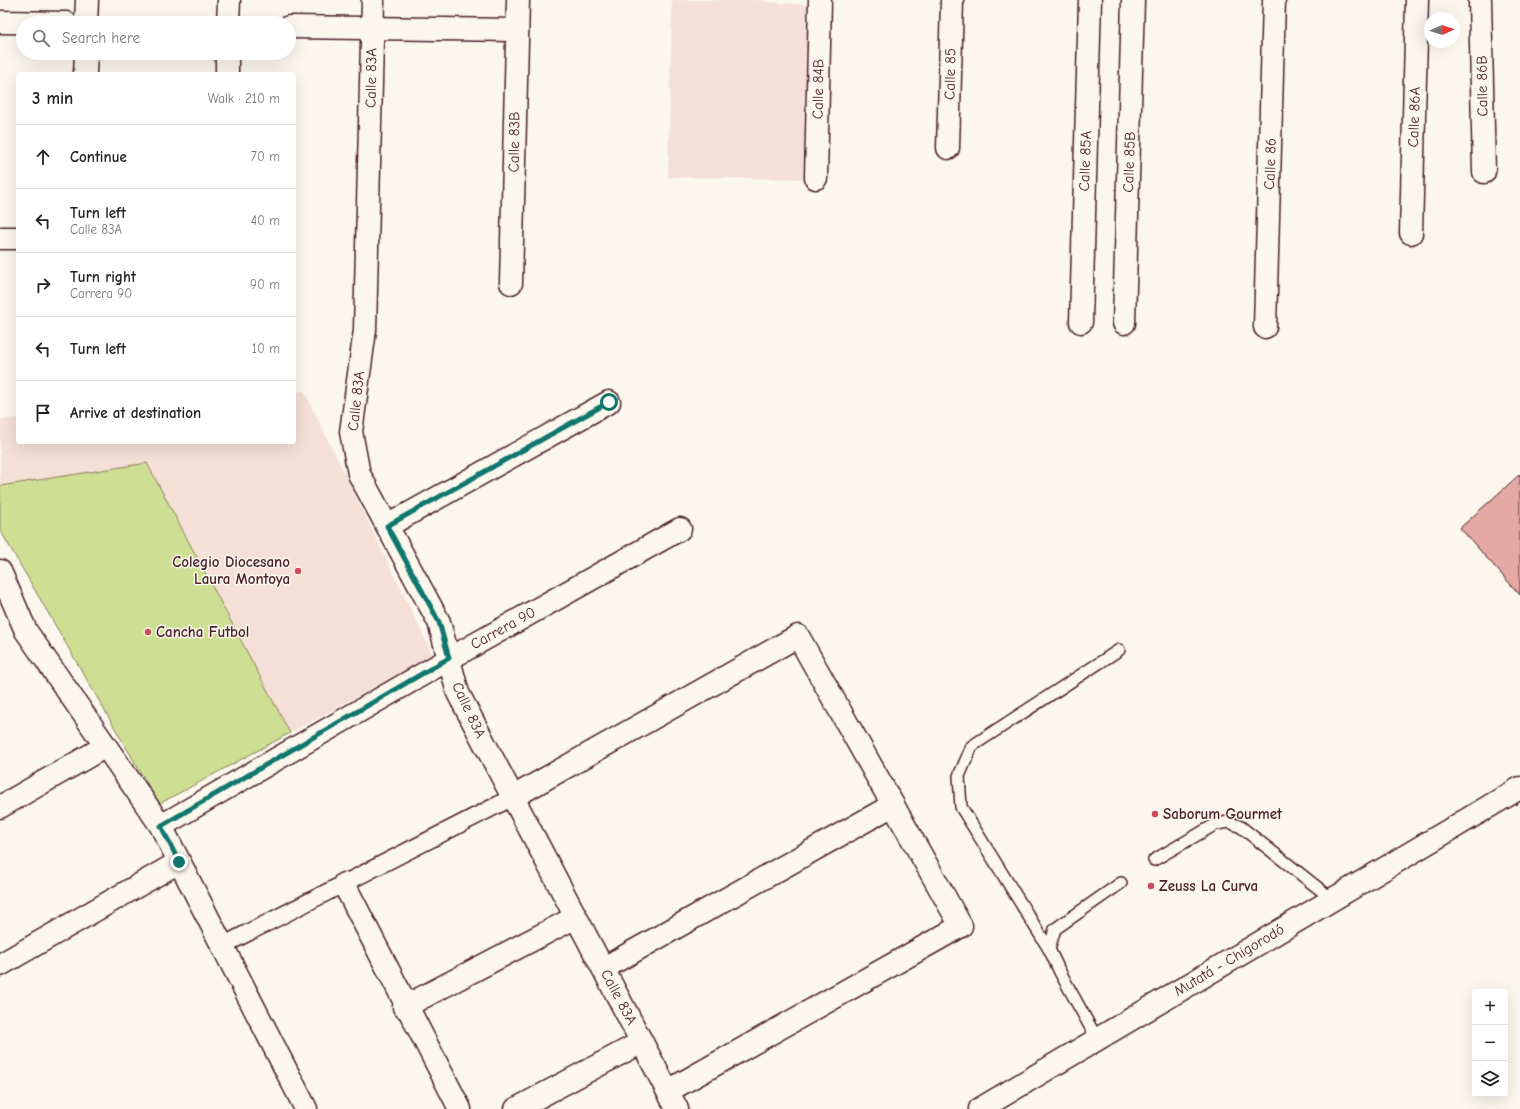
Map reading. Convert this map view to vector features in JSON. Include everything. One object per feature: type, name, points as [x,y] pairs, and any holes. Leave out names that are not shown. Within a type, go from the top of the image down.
[{"type":"main road","points":[[86,16],[87,0]]},
{"type":"main road","points":[[228,16],[229,0]]},
{"type":"main road","name":"Calle 83A","points":[[373,0],[365,330],[351,432],[359,474],[439,622],[458,693],[673,1100]]},
{"type":"main road","name":"Calle 83B","points":[[511,283],[518,0]]},
{"type":"main road","name":"Calle 84B","points":[[816,178],[820,0]]},
{"type":"main road","name":"Calle 85","points":[[948,148],[952,0]]},
{"type":"main road","name":"Calle 85A","points":[[1081,322],[1090,0]]},
{"type":"main road","name":"Calle 85B","points":[[1124,323],[1133,0]]},
{"type":"main road","name":"Calle 86","points":[[1265,327],[1274,0]]},
{"type":"main road","name":"Calle 86A","points":[[1410,233],[1417,0]]},
{"type":"main road","name":"Calle 86B","points":[[1480,0],[1484,172]]},
{"type":"main road","points":[[0,22],[16,22]]},
{"type":"main road","points":[[296,27],[517,30]]},
{"type":"main road","points":[[85,72],[86,60]]},
{"type":"main road","points":[[227,72],[228,60]]},
{"type":"main road","points":[[0,238],[16,238]]},
{"type":"main road","points":[[387,526],[609,402]]},
{"type":"main road","name":"Carrera 90","points":[[161,826],[449,658],[680,529]]},
{"type":"main road","points":[[0,571],[26,631],[161,826],[306,1109]]},
{"type":"main road","points":[[513,797],[798,636],[961,926],[673,1100]]},
{"type":"main road","points":[[0,807],[106,746]]},
{"type":"main road","name":"Mutatá - Chigorodó","points":[[980,1109],[1520,788]]},
{"type":"main road","points":[[604,968],[893,806]]},
{"type":"main road","points":[[0,965],[179,862]]},
{"type":"main road","points":[[344,884],[460,1109]]},
{"type":"main road","points":[[406,1006],[576,917]]},
{"type":"main road","points":[[516,1109],[642,1042]]},
{"type":"street","points":[[222,946],[513,797]]},
{"type":"lane","points":[[1097,1039],[1049,949],[961,807],[959,776],[972,746],[1119,650]]},
{"type":"lane","points":[[1154,860],[1216,824],[1230,822],[1241,827],[1332,899]]},
{"type":"lane","points":[[1049,949],[1055,929],[1121,883]]},
{"type":"shaded area","points":[[672,0],[764,0],[764,2],[813,5],[808,179],[668,177]]},
{"type":"shaded area","name":"Colegio Diocesano Laura Montoya","points":[[304,391],[433,655],[290,733],[147,463],[0,486],[0,420],[16,418],[16,444],[296,444],[296,392]]},
{"type":"green space","name":"Cancha Futbol","points":[[147,463],[290,733],[159,804],[0,530],[0,486]]},
{"type":"building","points":[[1520,474],[1520,595],[1460,528]]},
{"type":"place","name":"Colegio Diocesano Laura Montoya","points":[[298,571]]},
{"type":"place","name":"Cancha Futbol","points":[[148,632]]},
{"type":"place","name":"Saborum Gourmet","points":[[1155,814]]},
{"type":"place","name":"Zeuss La Curva","points":[[1151,886]]},
{"type":"route","points":[[179,862],[161,826],[449,658],[439,622],[387,526],[609,402]]}]
